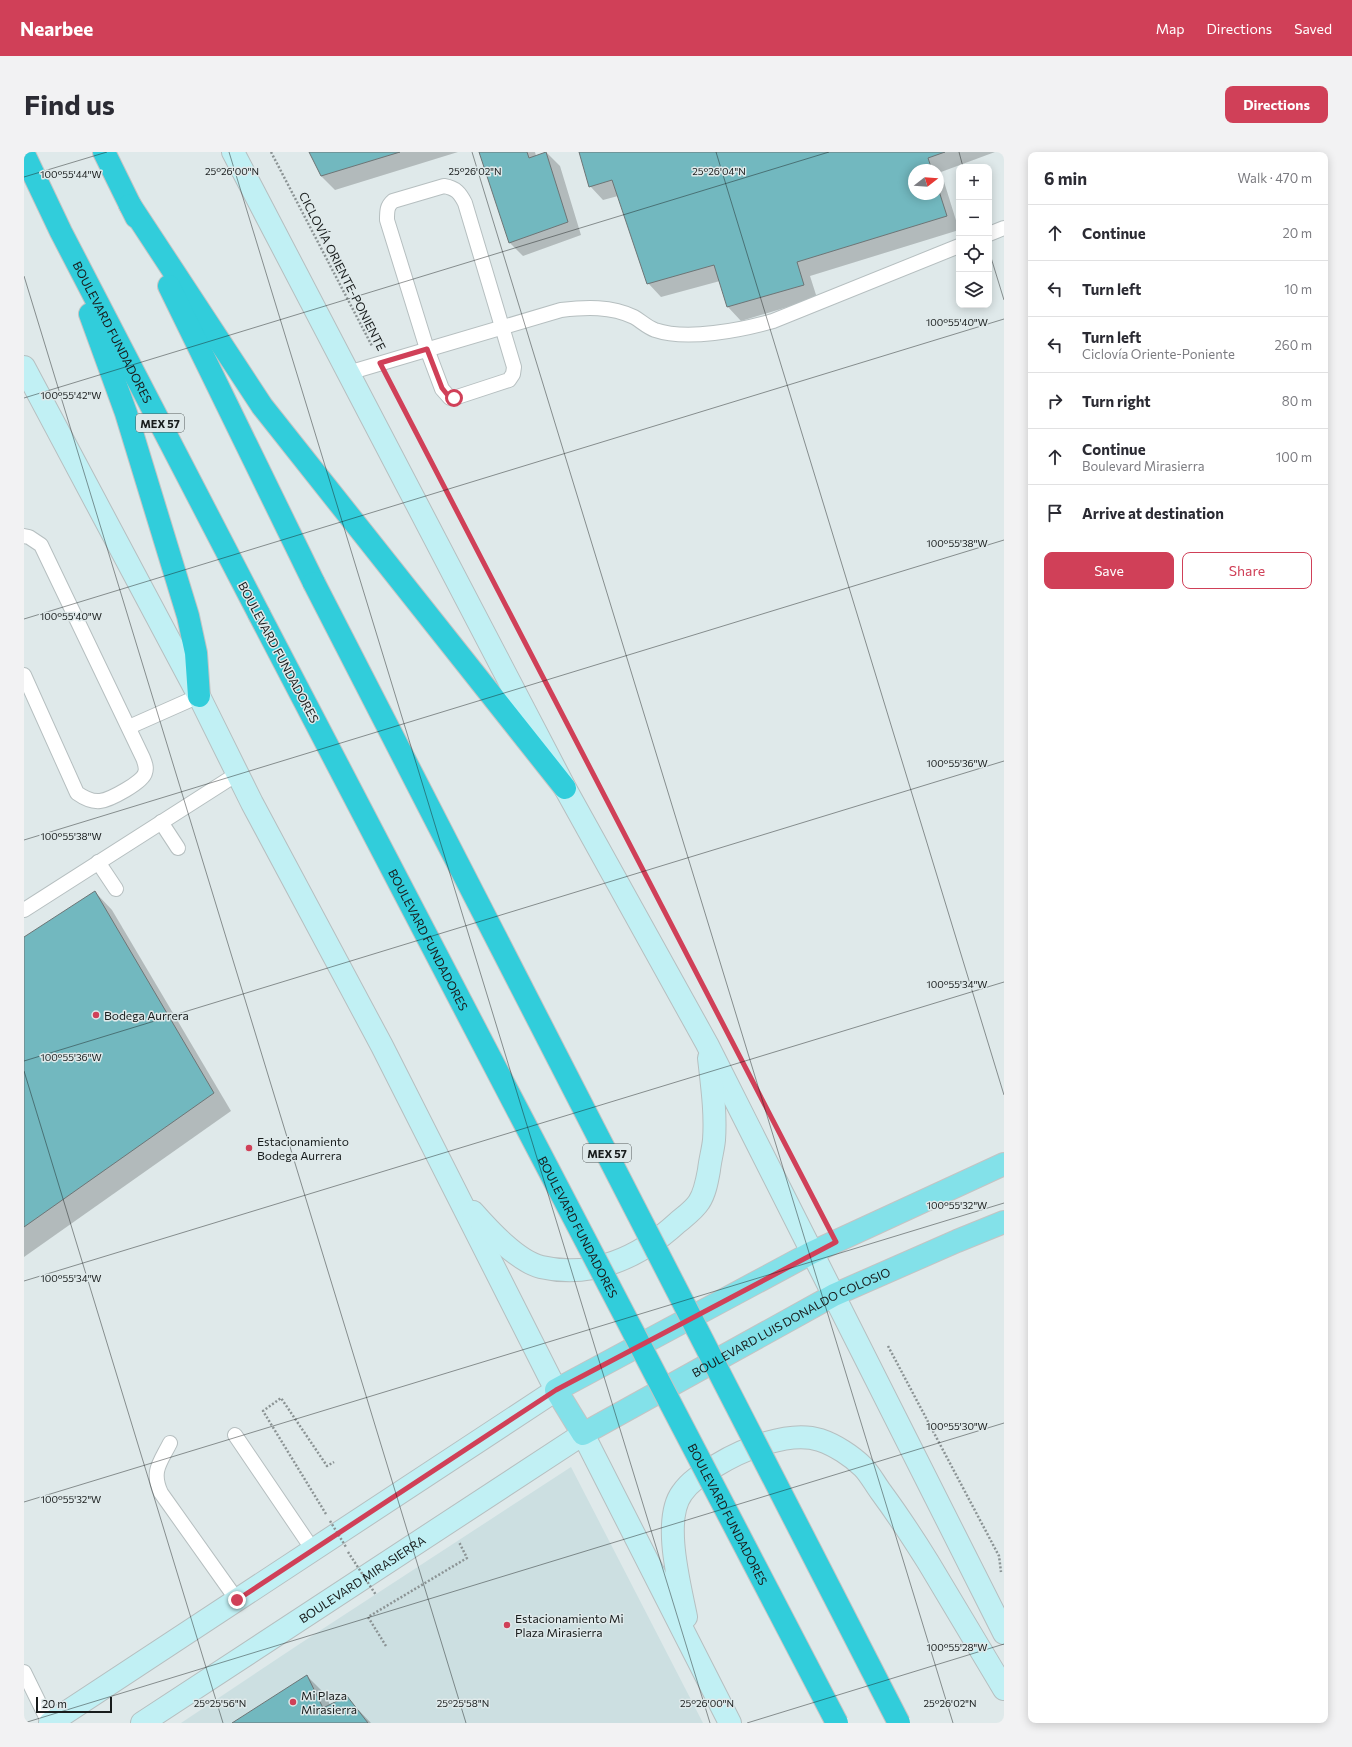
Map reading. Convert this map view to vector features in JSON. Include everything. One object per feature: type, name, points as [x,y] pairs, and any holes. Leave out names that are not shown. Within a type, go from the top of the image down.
[{"type":"highway","name":"MEX 57","points":[[104,152],[314,583],[900,1723]]},
{"type":"highway","name":"BOULEVARD FUNDADORES","points":[[24,154],[61,232],[837,1723]]},
{"type":"highway","points":[[130,205],[262,406],[565,788]]},
{"type":"highway","points":[[61,232],[126,413],[188,616],[196,653],[198,696]]},
{"type":"main road","points":[[233,152],[565,788],[707,1044],[811,1253],[834,1295],[1004,1632]]},
{"type":"main road","points":[[24,367],[198,696],[237,774],[382,1046],[556,1390],[583,1434],[730,1723]]},
{"type":"main road","points":[[456,1194],[486,1227],[518,1254],[540,1266],[569,1270],[603,1266],[626,1259],[654,1242],[681,1220],[699,1202],[706,1184],[714,1140],[713,1092],[707,1044]]},
{"type":"main road","points":[[50,1723],[556,1390],[811,1253],[1004,1164]]},
{"type":"main road","name":"BOULEVARD LUIS DONALDO COLOSIO","points":[[583,1434],[834,1295],[1004,1222]]},
{"type":"main road","name":"BOULEVARD MIRASIERRA","points":[[142,1723],[583,1434]]},
{"type":"main road","points":[[691,1644],[676,1568],[672,1532],[675,1509],[681,1494],[697,1477],[722,1462],[781,1439],[801,1436],[819,1439],[842,1450],[863,1467],[906,1526],[1004,1689]]},
{"type":"lane","points":[[444,186],[452,187],[459,192],[465,203],[501,328],[513,361],[513,374],[509,380],[450,398],[442,388],[427,349],[387,220],[388,205],[393,201],[444,186]]},
{"type":"lane","points":[[992,233],[1004,228]]},
{"type":"lane","points":[[348,373],[561,310],[585,308],[610,309],[633,317],[655,330],[684,335],[744,329],[773,321],[956,247]]},
{"type":"lane","points":[[24,536],[29,537],[41,545],[129,727],[146,766],[146,773],[143,778],[120,793],[102,801],[92,801],[77,793],[24,675]]},
{"type":"lane","points":[[129,727],[198,696]]},
{"type":"lane","points":[[24,910],[237,774]]},
{"type":"lane","points":[[161,822],[178,848]]},
{"type":"lane","points":[[98,862],[116,889]]},
{"type":"lane","points":[[235,1435],[313,1550]]},
{"type":"lane","points":[[170,1443],[157,1471],[156,1481],[161,1494],[237,1600]]},
{"type":"lane","points":[[24,1672],[50,1723]]},
{"type":"path","name":"CICLOVÍA ORIENTE-PONIENTE","points":[[271,152],[685,951]]},
{"type":"path","points":[[887,1345],[896,1358],[999,1556],[1002,1579]]},
{"type":"path","points":[[334,1462],[327,1466],[280,1398],[262,1411],[346,1547]]},
{"type":"path","points":[[386,1646],[368,1617],[467,1558],[459,1542],[453,1546]]},
{"type":"path","points":[[348,1552],[376,1595],[383,1591]]},
{"type":"shaded area","name":"Mi Plaza Mirasierra","points":[[571,1467],[703,1723],[181,1723],[298,1645]]},
{"type":"building","points":[[309,152],[400,152],[321,176]]},
{"type":"building","points":[[479,152],[527,152],[529,158],[546,152],[568,222],[509,243]]},
{"type":"building","points":[[579,152],[945,152],[928,158],[930,164],[908,164],[908,200],[942,200],[947,216],[797,262],[804,285],[727,307],[714,265],[647,284],[612,180],[589,187]]},
{"type":"building","name":"Bodega Aurrera","points":[[95,891],[214,1093],[24,1227],[24,937]]},
{"type":"building","name":"Mi Plaza Mirasierra","points":[[307,1675],[323,1708],[347,1696],[368,1723],[232,1723]]},
{"type":"place","name":"Bodega Aurrera","points":[[96,1015]]},
{"type":"place","name":"Estacionamiento Bodega Aurrera","points":[[249,1148]]},
{"type":"place","name":"Estacionamiento Mi Plaza Mirasierra","points":[[507,1625]]},
{"type":"place","name":"Mi Plaza Mirasierra","points":[[293,1702]]},
{"type":"route","points":[[237,1600],[556,1390],[811,1253],[836,1242],[380,363],[427,349],[442,388],[450,398],[454,398]]}]
